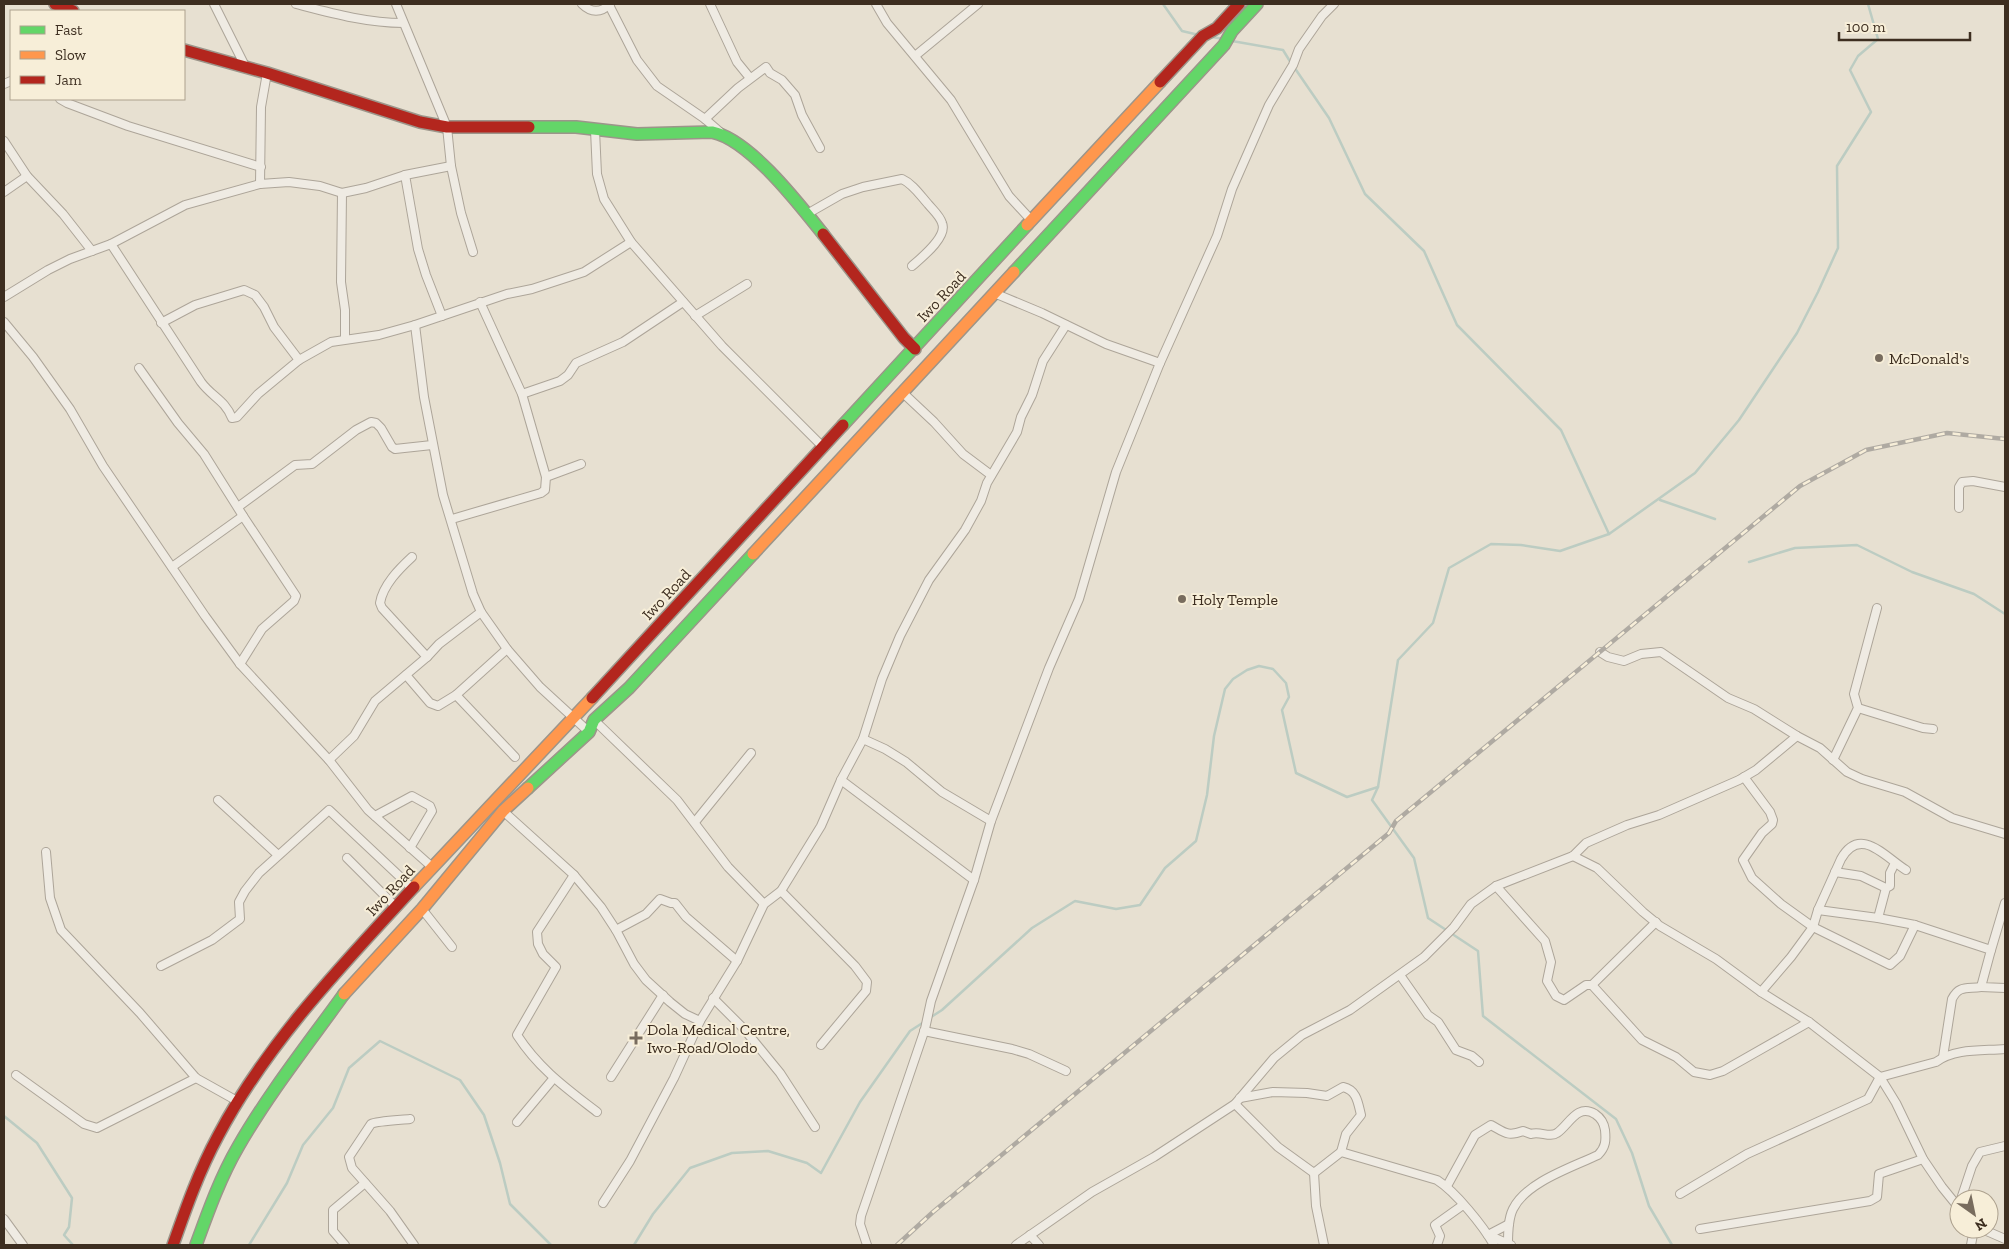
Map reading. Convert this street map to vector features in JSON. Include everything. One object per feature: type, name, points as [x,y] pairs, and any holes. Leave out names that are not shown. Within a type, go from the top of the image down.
[{"type":"main road","points":[[55,4],[70,10]]},
{"type":"main road","name":"Iwo Road","points":[[173,1245],[192,1192],[224,1123],[264,1064],[302,1014],[432,867],[574,717],[1203,36],[1216,28],[1239,4]]},
{"type":"main road","points":[[196,1245],[216,1190],[237,1148],[260,1111],[345,993],[422,909],[503,811],[589,732],[594,720],[629,688],[1224,45],[1232,31],[1257,4]]},
{"type":"main road","points":[[185,50],[266,73],[388,113],[447,127],[576,127],[637,134],[712,132],[722,134],[739,143],[755,157],[807,214],[904,338],[915,348]]},
{"type":"street","points":[[214,4],[246,68]]},
{"type":"street","points":[[296,4],[325,12],[383,23],[404,23]]},
{"type":"street","points":[[396,4],[447,127],[451,166],[473,252]]},
{"type":"street","points":[[582,4],[594,11],[601,11],[609,5],[637,60],[657,86],[705,119],[722,134]]},
{"type":"street","points":[[710,4],[738,62],[750,78]]},
{"type":"street","points":[[876,4],[888,23],[951,100],[1009,196],[1032,222]]},
{"type":"street","points":[[915,56],[978,4]]},
{"type":"street","points":[[867,1245],[860,1224],[861,1216],[924,1030],[931,1001],[974,880],[991,821],[1049,668],[1079,599],[1116,472],[1160,363],[1217,236],[1232,188],[1269,105],[1293,65],[1299,49],[1322,16],[1334,4]]},
{"type":"street","points":[[705,119],[750,78],[766,67],[770,73],[782,80],[795,95],[802,115],[820,148]]},
{"type":"street","points":[[260,184],[261,107],[266,73]]},
{"type":"street","points":[[62,100],[128,126],[261,167]]},
{"type":"street","points":[[594,130],[597,174],[604,199],[631,242],[722,346],[823,447]]},
{"type":"street","points":[[4,142],[28,176],[63,214],[92,251]]},
{"type":"street","points":[[4,298],[48,270],[111,244],[185,205],[260,184],[290,182],[320,186],[342,193],[366,188],[405,175],[451,166]]},
{"type":"street","points":[[405,175],[418,249],[442,316]]},
{"type":"street","points":[[4,192],[28,176]]},
{"type":"street","points":[[807,214],[842,194],[863,187],[902,179],[916,191],[938,216],[943,226],[942,232],[933,247],[912,266]]},
{"type":"street","points":[[342,193],[341,282],[346,339]]},
{"type":"street","points":[[111,244],[201,382],[210,394],[219,398],[232,418],[237,417],[258,394],[298,360],[331,342],[379,334],[415,325],[480,302],[532,289],[584,272],[631,242]]},
{"type":"street","points":[[695,316],[746,284]]},
{"type":"street","points":[[161,323],[195,305],[244,290],[255,295],[264,307],[274,327],[298,360]]},
{"type":"street","points":[[994,293],[1042,312],[1106,344],[1160,363]]},
{"type":"street","points":[[452,519],[541,493],[545,490],[546,477],[522,394],[480,302]]},
{"type":"street","points":[[522,394],[560,381],[568,376],[576,363],[623,342],[682,302]]},
{"type":"street","points":[[4,322],[33,357],[70,409],[103,466],[240,664],[329,760],[368,810],[432,867]]},
{"type":"street","points":[[415,325],[432,445],[443,495],[452,519],[473,594],[481,612],[507,648],[540,686],[589,732]]},
{"type":"street","points":[[603,1204],[639,1145],[674,1078],[700,1021],[737,961],[764,904],[781,891],[820,826],[863,738],[882,679],[900,636],[929,580],[965,530],[981,501],[991,475],[1016,432],[1032,395],[1043,361],[1066,325]]},
{"type":"street","points":[[139,368],[178,423],[204,454],[296,596],[294,601],[262,629],[240,664]]},
{"type":"street","points":[[902,392],[934,422],[963,454],[991,475]]},
{"type":"street","points":[[238,507],[295,465],[312,464],[356,430],[371,422],[376,423],[382,428],[395,449],[432,445]]},
{"type":"street","points":[[546,477],[581,464]]},
{"type":"street","points":[[1958,508],[1959,487],[1962,482],[1973,481],[2005,487]]},
{"type":"street","points":[[172,567],[243,516]]},
{"type":"street","points":[[412,556],[398,571],[384,591],[380,603],[382,608],[427,657]]},
{"type":"street","points":[[1833,760],[1858,708],[1854,694],[1877,608]]},
{"type":"street","points":[[329,760],[354,736],[375,702],[427,657],[439,644],[481,612]]},
{"type":"street","points":[[406,675],[430,703],[435,706],[441,705],[456,695],[507,648]]},
{"type":"street","points":[[1600,652],[1608,657],[1624,662],[1641,654],[1661,652],[1728,698],[1754,709],[1820,748],[1847,772],[1862,779],[1905,792],[1952,818],[2005,834]]},
{"type":"street","points":[[456,695],[516,757]]},
{"type":"street","points":[[1858,708],[1923,728],[1933,728]]},
{"type":"street","points":[[594,720],[677,800],[728,867],[764,904]]},
{"type":"street","points":[[1016,1245],[1092,1192],[1154,1157],[1237,1101],[1274,1058],[1302,1036],[1350,1010],[1424,957],[1454,927],[1470,904],[1496,886],[1573,856],[1586,844],[1628,824],[1659,815],[1744,777],[1756,770],[1797,736]]},
{"type":"street","points":[[863,738],[885,748],[906,762],[942,792],[991,821]]},
{"type":"street","points":[[695,822],[750,753]]},
{"type":"street","points":[[1744,777],[1770,812],[1773,820],[1772,824],[1762,833],[1743,860],[1748,872],[1781,904],[1813,927],[1890,965],[1900,956],[1915,925]]},
{"type":"street","points":[[841,780],[974,880]]},
{"type":"street","points":[[375,816],[412,796],[430,806],[432,811],[410,848]]},
{"type":"street","points":[[218,800],[278,855]]},
{"type":"street","points":[[161,966],[212,940],[240,919],[239,902],[259,873],[329,810],[413,889]]},
{"type":"street","points":[[503,811],[536,843],[574,875],[601,907],[634,964],[646,980],[685,1014],[700,1021]]},
{"type":"street","points":[[1761,992],[1791,957],[1813,927],[1818,910],[1846,851],[1852,846],[1859,844],[1870,845],[1882,851],[1906,870]]},
{"type":"street","points":[[46,852],[50,898],[61,930],[140,1013],[196,1078],[239,1102]]},
{"type":"street","points":[[1573,856],[1597,868],[1656,922],[1716,959],[1761,992],[1809,1022],[1880,1077],[1896,1103],[1923,1159],[1949,1195]]},
{"type":"street","points":[[347,858],[396,907]]},
{"type":"street","points":[[1878,918],[1886,888],[1890,886],[1890,873],[1895,863]]},
{"type":"street","points":[[1835,872],[1862,876],[1886,888]]},
{"type":"street","points":[[574,875],[537,932],[538,944],[543,954],[556,967],[517,1035],[524,1046],[553,1079],[597,1112]]},
{"type":"street","points":[[1496,886],[1546,941],[1551,962],[1547,981],[1556,996],[1564,1000],[1586,985],[1592,985],[1656,922]]},
{"type":"street","points":[[781,891],[855,966],[867,982],[866,991],[821,1045]]},
{"type":"street","points":[[616,930],[646,914],[660,899],[675,903],[686,917],[737,961]]},
{"type":"street","points":[[1982,987],[2005,903]]},
{"type":"street","points":[[422,909],[452,947]]},
{"type":"street","points":[[1818,910],[1915,925],[1991,950]]},
{"type":"street","points":[[1400,975],[1428,1015],[1438,1022],[1456,1050],[1472,1056],[1478,1062]]},
{"type":"street","points":[[1592,985],[1642,1040],[1676,1057],[1694,1072],[1702,1075],[1723,1071],[1809,1022]]},
{"type":"street","points":[[1943,1057],[1952,999],[1956,992],[1960,988],[2005,988]]},
{"type":"street","points":[[611,1076],[663,995]]},
{"type":"street","points":[[713,998],[744,1029],[780,1073],[815,1127]]},
{"type":"street","points":[[924,1030],[1020,1052],[1066,1071]]},
{"type":"street","points":[[1680,1194],[1747,1154],[1868,1099],[1880,1077],[1936,1062],[1943,1057],[1974,1050],[2005,1049]]},
{"type":"street","points":[[16,1075],[84,1124],[97,1128],[196,1078]]},
{"type":"street","points":[[517,1122],[553,1079]]},
{"type":"street","points":[[1237,1101],[1273,1092],[1328,1096],[1343,1087],[1349,1088],[1355,1096],[1361,1115],[1346,1134],[1341,1152],[1314,1173]]},
{"type":"street","points":[[1237,1101],[1278,1147],[1314,1173]]},
{"type":"street","points":[[1447,1186],[1475,1135],[1491,1125],[1500,1131],[1512,1135],[1523,1131],[1531,1134],[1536,1132],[1551,1135],[1557,1134],[1574,1115],[1585,1110],[1600,1117],[1606,1134],[1606,1144],[1603,1150],[1598,1155],[1540,1182],[1528,1191],[1513,1209],[1509,1224],[1509,1245],[1488,1235]]},
{"type":"street","points":[[410,1119],[371,1124],[349,1156],[352,1168],[390,1211],[414,1245]]},
{"type":"street","points":[[1964,1189],[1972,1166],[1980,1152],[2005,1146]]},
{"type":"street","points":[[1341,1152],[1437,1180],[1447,1186],[1488,1235],[1494,1245]]},
{"type":"street","points":[[1700,1229],[1870,1201],[1877,1197],[1879,1174],[1923,1159]]},
{"type":"street","points":[[1314,1173],[1316,1206],[1324,1245]]},
{"type":"street","points":[[345,1245],[334,1231],[333,1210],[365,1183]]},
{"type":"street","points":[[1438,1245],[1440,1236],[1435,1225],[1463,1205]]},
{"type":"street","points":[[4,1219],[22,1245]]},
{"type":"street","points":[[1488,1235],[1509,1224]]},
{"type":"street","points":[[1030,1235],[1039,1245]]},
{"type":"waterway","points":[[1163,4],[1182,31],[1199,35]]},
{"type":"waterway","points":[[928,1019],[942,1010],[1032,928],[1075,901],[1116,909],[1140,905],[1165,868],[1196,841],[1207,795],[1214,736],[1225,689],[1233,679],[1247,670],[1259,666],[1273,669],[1286,683],[1289,697],[1282,710],[1296,773],[1347,797],[1378,787],[1398,660],[1433,623],[1449,568],[1491,544],[1521,545],[1560,551],[1609,534],[1695,473],[1739,420],[1797,333],[1838,248],[1837,166],[1871,112],[1850,70],[1858,56],[1878,39],[1868,4]]},
{"type":"waterway","points":[[1212,37],[1224,39]]},
{"type":"waterway","points":[[1232,41],[1283,50],[1291,63]]},
{"type":"waterway","points":[[1294,67],[1329,118],[1365,194],[1424,251],[1457,325],[1561,430],[1609,534]]},
{"type":"waterway","points":[[1660,500],[1715,519]]},
{"type":"waterway","points":[[1749,562],[1795,548],[1857,545],[1912,572],[1974,594],[2005,614]]},
{"type":"waterway","points":[[1378,787],[1372,800],[1414,858],[1428,918],[1478,951],[1483,1016],[1616,1119],[1632,1153],[1649,1206],[1672,1245]]},
{"type":"waterway","points":[[634,1245],[653,1214],[690,1168],[732,1153],[768,1151],[807,1163],[821,1173],[860,1102],[910,1031],[924,1022]]},
{"type":"waterway","points":[[249,1245],[287,1183],[303,1145],[333,1108],[349,1068],[380,1041],[460,1080],[484,1115],[500,1163],[510,1204],[551,1245]]},
{"type":"waterway","points":[[4,1116],[37,1143],[72,1198],[69,1227],[64,1235],[73,1245]]},
{"type":"railway","points":[[897,1245],[933,1212],[1389,833],[1396,821],[1800,486],[1866,450],[1947,433],[2005,439]]},
{"type":"traffic: fast","points":[[1014,272],[1224,45],[1232,31],[1257,4]]},
{"type":"traffic: fast","points":[[529,127],[576,127],[637,134],[712,132],[726,137],[757,159],[787,190],[823,234]]},
{"type":"traffic: fast","points":[[843,425],[1027,225]]},
{"type":"traffic: fast","points":[[528,788],[589,732],[594,720],[629,688],[753,554]]},
{"type":"traffic: fast","points":[[196,1245],[220,1183],[238,1147],[276,1088],[344,994]]},
{"type":"traffic: slow","points":[[1027,225],[1160,82]]},
{"type":"traffic: slow","points":[[753,554],[1014,272]]},
{"type":"traffic: slow","points":[[414,887],[592,698]]},
{"type":"traffic: slow","points":[[344,994],[422,909],[503,811],[528,788]]},
{"type":"traffic: jam","points":[[55,4],[70,10]]},
{"type":"traffic: jam","points":[[1160,82],[1203,36],[1217,28],[1239,4]]},
{"type":"traffic: jam","points":[[185,50],[267,73],[420,122],[447,127],[529,127]]},
{"type":"traffic: jam","points":[[823,234],[904,338],[915,349]]},
{"type":"traffic: jam","points":[[592,698],[843,425]]},
{"type":"traffic: jam","points":[[173,1245],[193,1190],[211,1149],[259,1069],[334,975],[414,887]]},
{"type":"place","name":"McDonald's","points":[[1879,358]]},
{"type":"place","name":"Holy Temple","points":[[1182,599]]},
{"type":"place","name":"Dola Medical Centre, Iwo-Road/Olodo","points":[[636,1038]]}]
